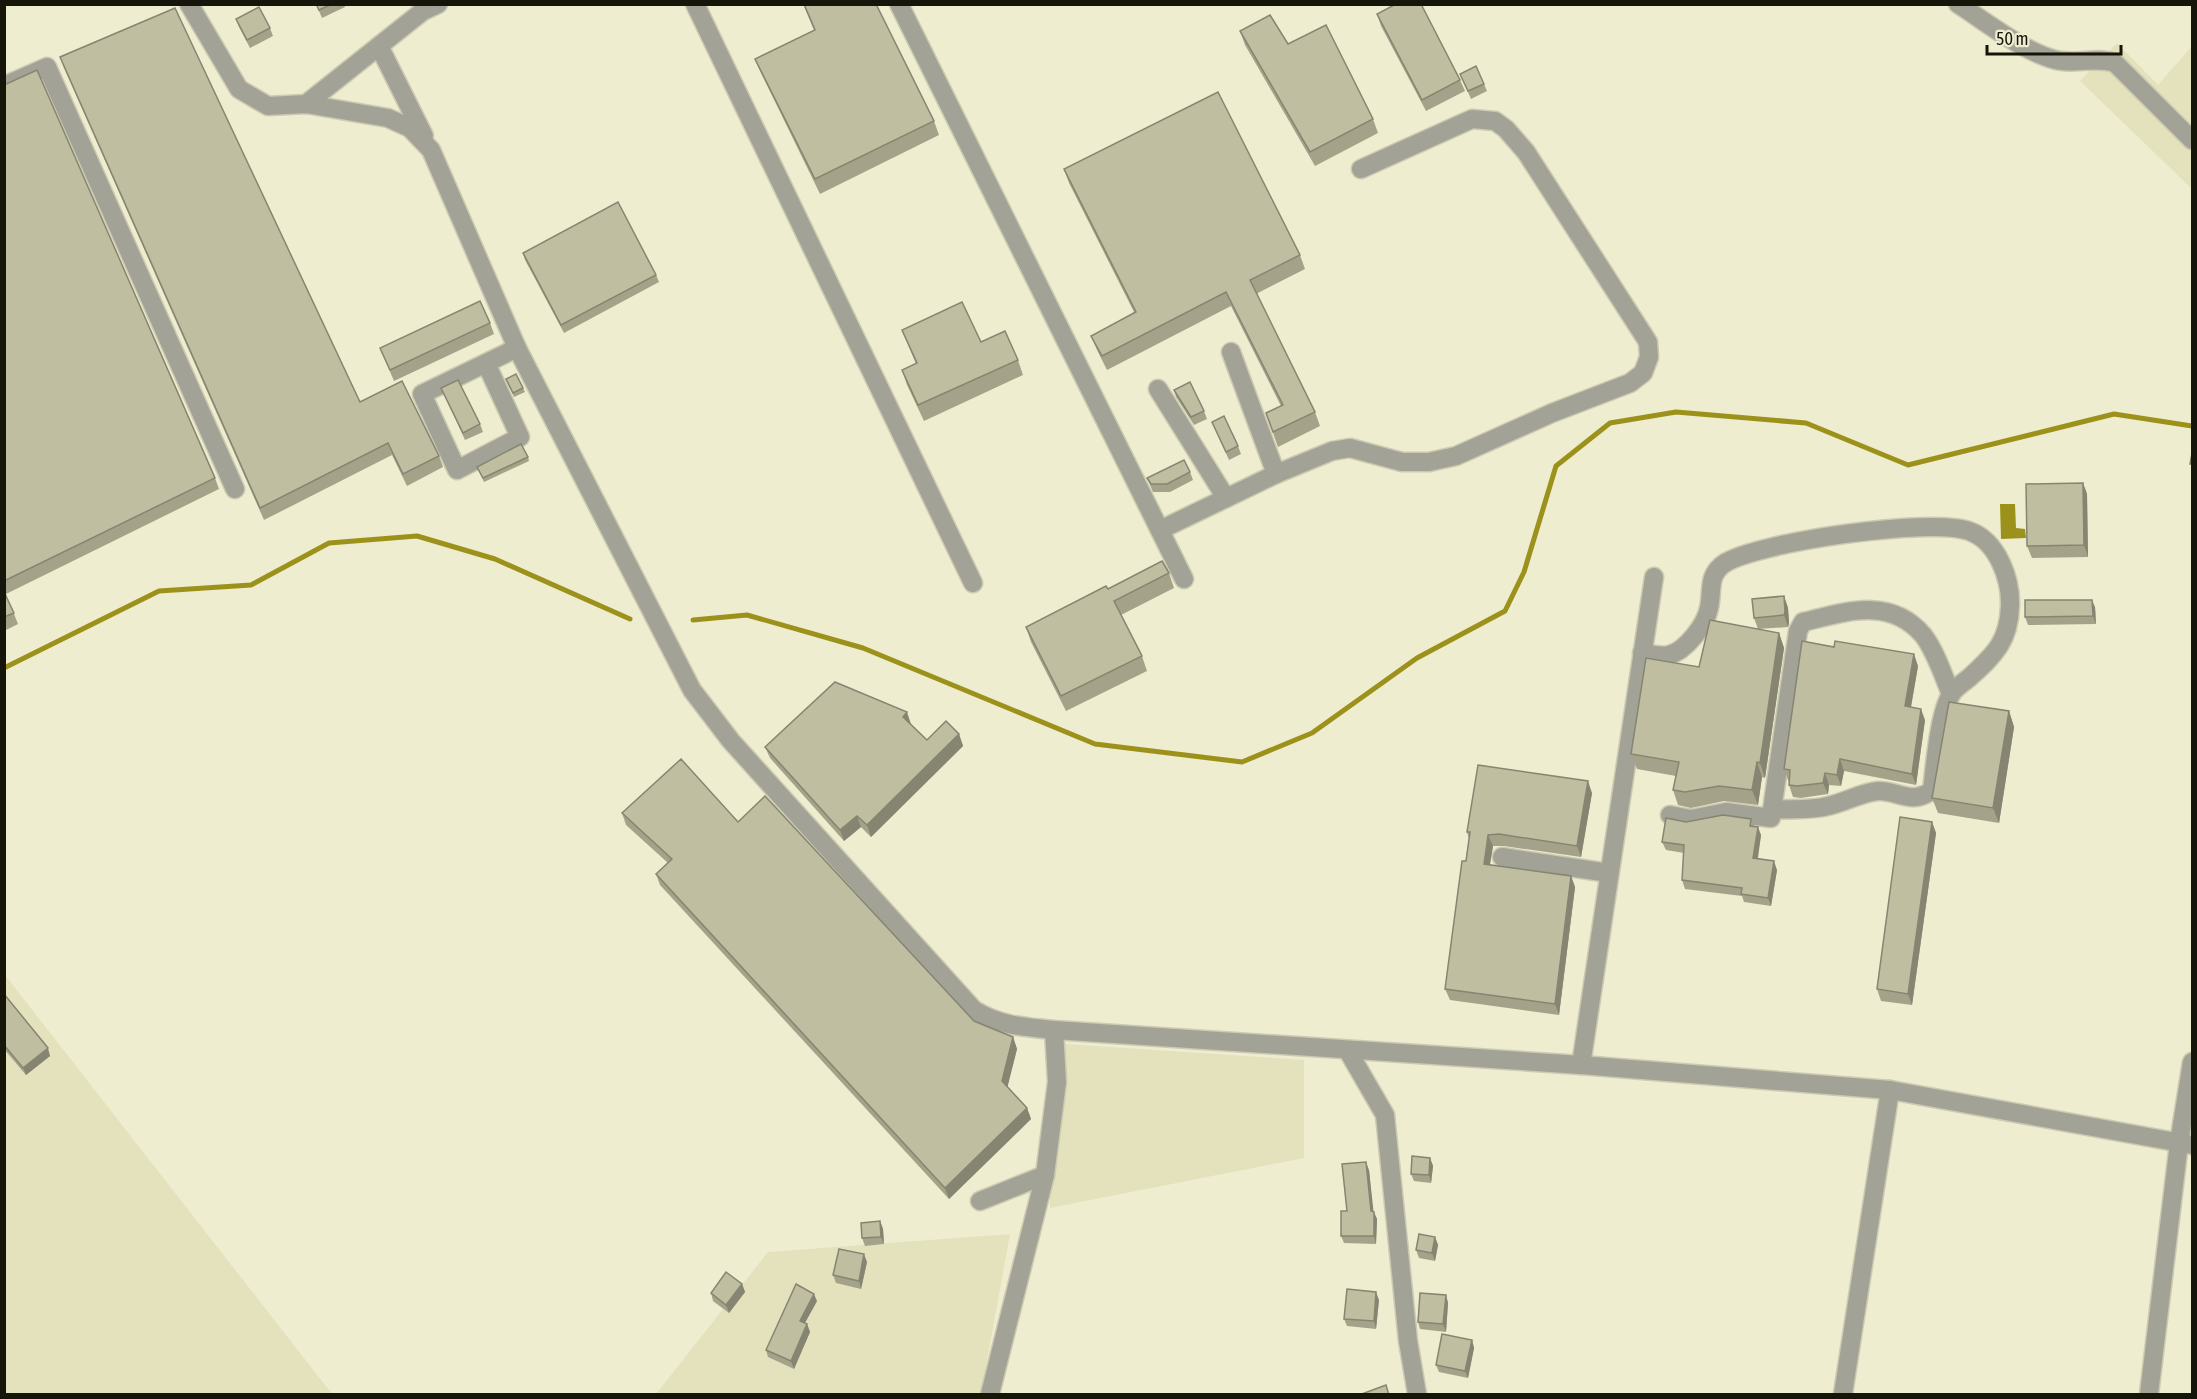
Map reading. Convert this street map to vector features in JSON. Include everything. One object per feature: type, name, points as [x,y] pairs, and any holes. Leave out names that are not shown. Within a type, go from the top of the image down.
[{"type":"street","points":[[189,4],[239,89],[268,106],[306,104],[388,118],[410,128],[431,150]]},
{"type":"street","points":[[306,104],[423,11],[438,4]]},
{"type":"street","points":[[695,4],[974,583]]},
{"type":"street","points":[[899,4],[1184,579]]},
{"type":"street","points":[[1958,4],[2052,59],[2071,63],[2106,60],[2115,63],[2193,140]]},
{"type":"street","points":[[379,46],[431,150],[517,348],[692,690],[730,741],[974,1010],[1004,1025],[1054,1030],[1581,1065],[1890,1090],[2186,1144]]},
{"type":"street","points":[[4,86],[47,67],[235,489]]},
{"type":"street","points":[[1160,530],[1276,474],[1332,451],[1350,448],[1402,462],[1429,462],[1456,456],[1552,413],[1630,383],[1643,373],[1649,357],[1648,342],[1526,152],[1506,129],[1495,121],[1472,118],[1361,169]]},
{"type":"street","points":[[486,363],[520,437],[457,470],[422,394],[486,363],[517,348]]},
{"type":"street","points":[[1231,352],[1276,474]]},
{"type":"street","points":[[1158,389],[1226,498]]},
{"type":"street","points":[[1642,653],[1670,655],[1686,644],[1709,609],[1709,583],[1721,566],[1738,556],[1833,536],[1936,526],[1971,531],[1989,546],[2006,572],[2009,590],[2007,634],[1996,653],[1951,693],[1942,724],[1932,790],[1924,796],[1901,797],[1881,791],[1859,794],[1822,807],[1772,810]]},
{"type":"street","points":[[1581,1065],[1654,577]]},
{"type":"street","points":[[1670,815],[1691,819],[1726,812],[1771,818],[1798,631],[1803,622],[1876,609],[1901,615],[1924,636],[1951,693]]},
{"type":"street","points":[[1502,857],[1609,873]]},
{"type":"street","points":[[990,1395],[1045,1175],[1057,1082],[1054,1030]]},
{"type":"street","points":[[1348,1051],[1384,1115],[1408,1341],[1417,1395]]},
{"type":"street","points":[[2149,1395],[2186,1144],[2193,1062]]},
{"type":"street","points":[[1843,1395],[1890,1090]]},
{"type":"street","points":[[980,1201],[1045,1175]]},
{"type":"shaded area","points":[[2117,43],[2158,85],[2192,46],[2192,189],[2080,81]]},
{"type":"shaded area","points":[[2000,504],[2015,504],[2016,528],[2025,529],[2026,538],[2001,539]]},
{"type":"shaded area","points":[[5,975],[332,1394],[5,1394]]},
{"type":"shaded area","points":[[1051,1043],[1304,1060],[1304,1158],[1050,1208]]},
{"type":"shaded area","points":[[1010,1234],[981,1394],[656,1394],[768,1252]]},
{"type":"building","points":[[316,4],[332,4],[319,10]]},
{"type":"building","points":[[804,4],[876,4],[934,121],[815,179],[755,59],[815,30]]},
{"type":"building","points":[[1396,4],[1421,4],[1460,80],[1422,100],[1377,14]]},
{"type":"building","points":[[259,7],[270,28],[247,40],[236,19]]},
{"type":"building","points":[[175,8],[360,402],[402,381],[439,456],[403,474],[388,443],[260,508],[60,57]]},
{"type":"building","points":[[1270,15],[1288,44],[1326,25],[1373,119],[1310,152],[1240,31]]},
{"type":"building","points":[[1476,66],[1484,84],[1468,91],[1460,74]]},
{"type":"building","points":[[37,70],[215,478],[4,581],[4,85]]},
{"type":"building","points":[[1218,92],[1300,255],[1250,280],[1315,412],[1273,432],[1266,413],[1283,405],[1226,292],[1102,356],[1091,336],[1136,312],[1064,169]]},
{"type":"building","points":[[618,202],[656,275],[561,325],[523,253]]},
{"type":"building","points":[[480,301],[490,323],[390,370],[380,348]]},
{"type":"building","points":[[962,302],[981,342],[1005,331],[1018,360],[918,405],[902,370],[917,363],[902,330]]},
{"type":"building","points":[[516,374],[523,388],[513,393],[506,379]]},
{"type":"building","points":[[458,380],[480,424],[463,433],[441,388]]},
{"type":"building","points":[[1190,382],[1204,411],[1191,417],[1174,390]]},
{"type":"building","points":[[1224,416],[1238,446],[1226,452],[1212,422]]},
{"type":"building","points":[[521,444],[528,457],[483,478],[477,467]]},
{"type":"building","points":[[2193,448],[2193,464],[2190,464]]},
{"type":"building","points":[[1184,460],[1190,472],[1167,484],[1151,484],[1147,478]]},
{"type":"building","points":[[2083,483],[2084,545],[2027,546],[2026,484]]},
{"type":"building","points":[[1162,561],[1169,573],[1114,601],[1142,656],[1061,696],[1026,627],[1106,586],[1108,589]]},
{"type":"building","points":[[4,592],[14,613],[4,617]]},
{"type":"building","points":[[1784,596],[1784,615],[1754,618],[1752,599]]},
{"type":"building","points":[[2025,600],[2092,600],[2093,616],[2025,617]]},
{"type":"building","points":[[1710,620],[1779,633],[1760,763],[1757,762],[1752,790],[1719,786],[1685,792],[1673,790],[1679,762],[1631,754],[1646,658],[1699,667]]},
{"type":"building","points":[[1802,641],[1834,647],[1835,641],[1914,654],[1905,706],[1921,709],[1912,774],[1840,759],[1837,775],[1825,773],[1823,783],[1789,785],[1790,770],[1784,769]]},
{"type":"building","points":[[835,682],[907,712],[903,717],[927,740],[946,721],[959,734],[867,825],[857,816],[840,830],[765,747]]},
{"type":"building","points":[[1949,702],[2009,711],[1993,808],[1932,798]]},
{"type":"building","points":[[681,759],[738,822],[765,796],[974,1021],[1013,1037],[1002,1081],[1027,1108],[945,1188],[656,874],[672,859],[622,813]]},
{"type":"building","points":[[1478,765],[1588,781],[1577,846],[1499,834],[1488,835],[1484,864],[1571,876],[1555,1004],[1445,989],[1462,861],[1466,861],[1470,832],[1467,832]]},
{"type":"building","points":[[1723,815],[1751,819],[1750,826],[1758,827],[1753,858],[1774,861],[1768,898],[1741,894],[1742,888],[1682,880],[1684,845],[1662,842],[1666,818],[1686,822]]},
{"type":"building","points":[[1900,817],[1932,822],[1908,994],[1877,989]]},
{"type":"building","points":[[4,994],[48,1048],[23,1068],[4,1045]]},
{"type":"building","points":[[1412,1156],[1430,1158],[1429,1175],[1411,1174]]},
{"type":"building","points":[[1366,1162],[1371,1211],[1374,1212],[1374,1236],[1341,1236],[1341,1211],[1347,1211],[1342,1164]]},
{"type":"building","points":[[880,1221],[881,1237],[862,1238],[861,1223]]},
{"type":"building","points":[[1419,1234],[1435,1237],[1432,1253],[1416,1250]]},
{"type":"building","points":[[839,1249],[864,1254],[859,1281],[833,1275]]},
{"type":"building","points":[[726,1272],[742,1284],[726,1305],[711,1293]]},
{"type":"building","points":[[796,1284],[814,1294],[800,1321],[807,1324],[791,1361],[766,1350]]},
{"type":"building","points":[[1347,1289],[1376,1292],[1374,1321],[1344,1319]]},
{"type":"building","points":[[1420,1293],[1446,1295],[1443,1324],[1418,1322]]},
{"type":"building","points":[[1442,1334],[1472,1340],[1465,1371],[1436,1365]]},
{"type":"building","points":[[1386,1385],[1389,1395],[1359,1395]]},
{"type":"waterway","points":[[693,620],[747,615],[863,648],[1095,744],[1242,762],[1312,733],[1417,658],[1505,611],[1524,572],[1556,466],[1610,423],[1676,412],[1806,423],[1908,465],[2114,414],[2192,426]]},
{"type":"waterway","points":[[4,668],[159,591],[251,585],[329,543],[417,536],[495,559],[630,619]]}]
